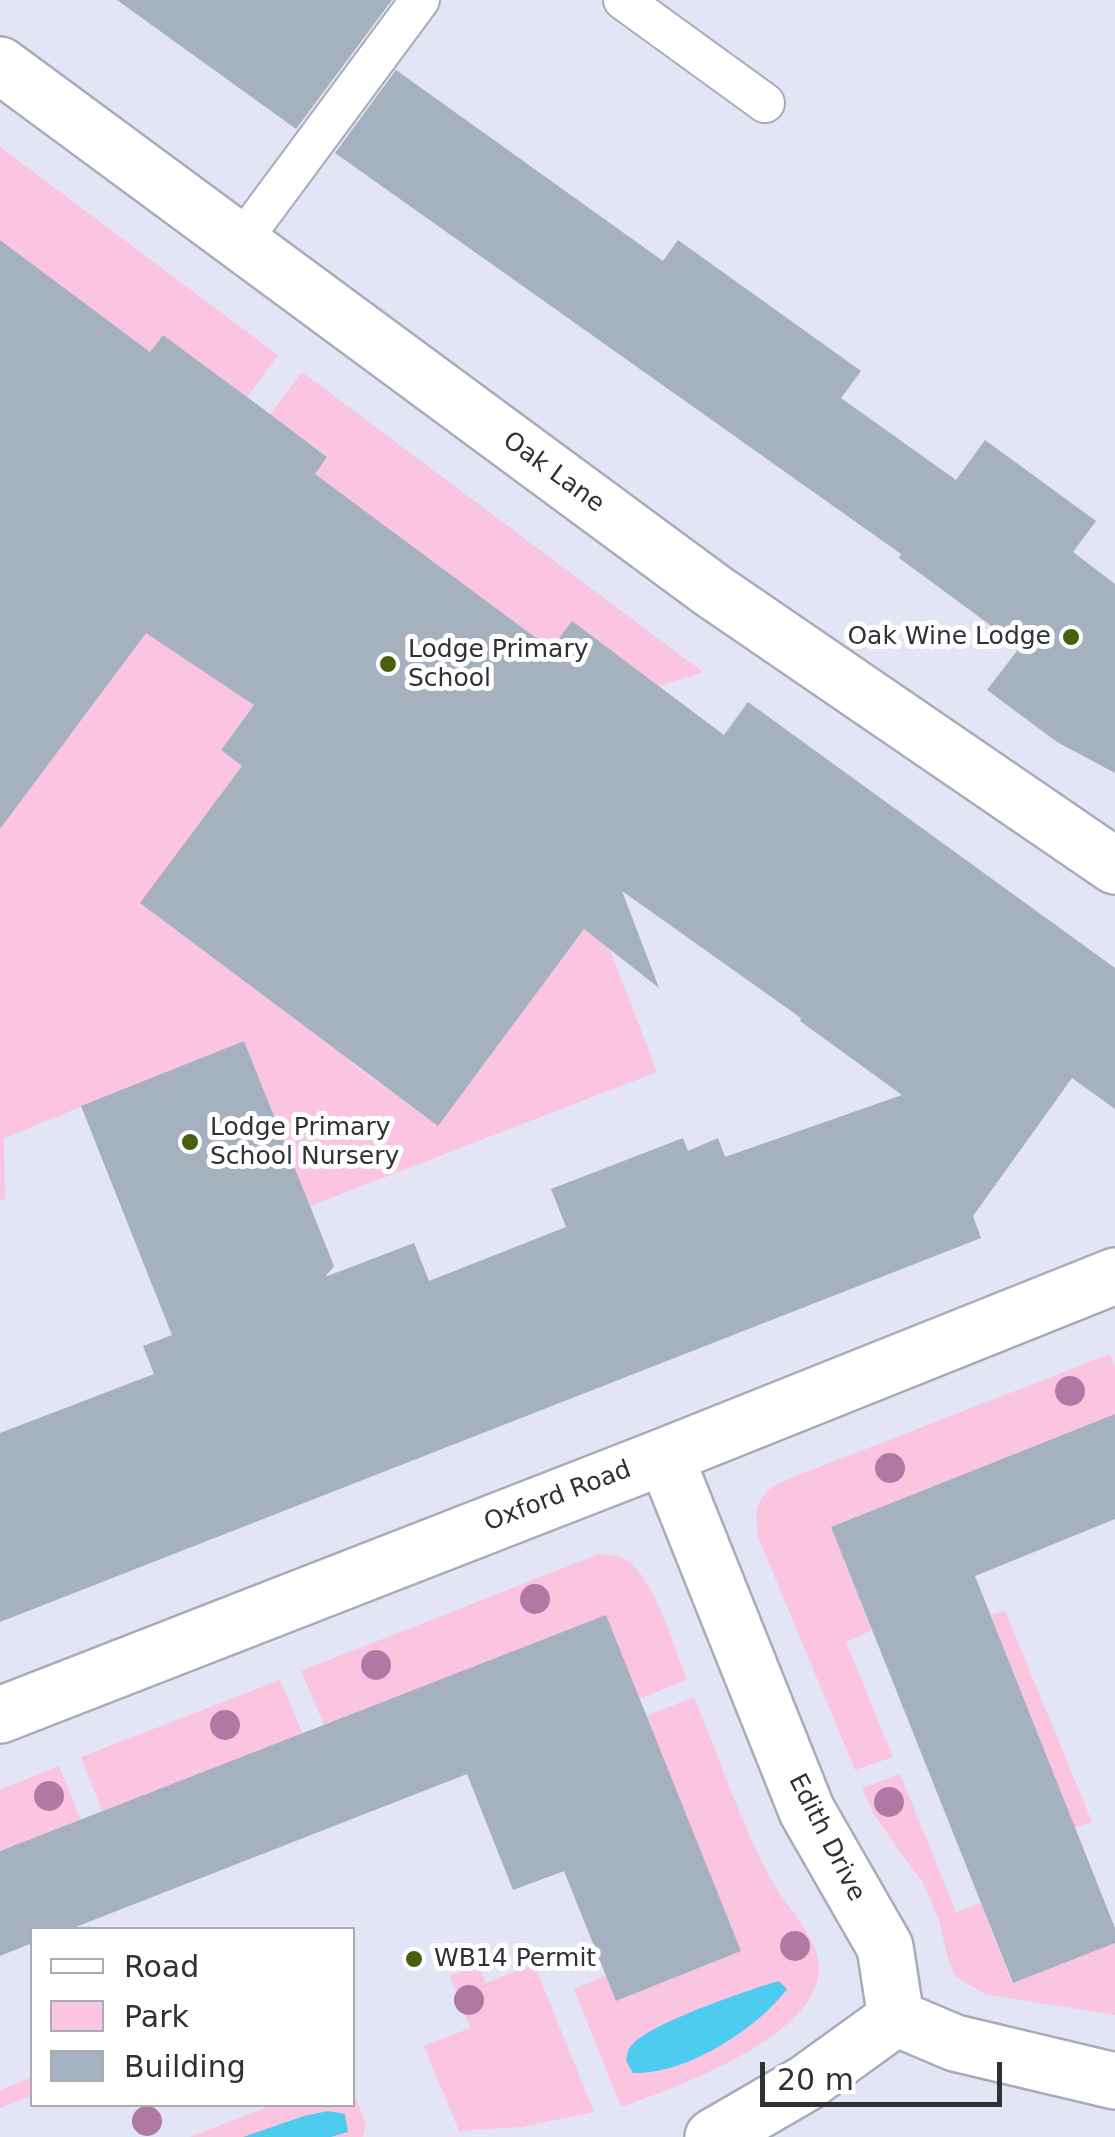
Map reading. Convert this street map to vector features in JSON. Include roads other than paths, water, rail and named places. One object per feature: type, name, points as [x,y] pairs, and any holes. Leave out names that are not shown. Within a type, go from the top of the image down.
[{"type":"street","name":"Oak Lane","points":[[0,65],[714,591],[1115,866]]},
{"type":"street","name":"Oxford Road","points":[[0,1715],[1115,1276]]},
{"type":"street","name":"Edith Drive","points":[[665,1456],[807,1811],[885,1947],[896,2018]]},
{"type":"street","points":[[714,2137],[806,2083],[896,2018],[956,2044],[1115,2081]]},
{"type":"lane","points":[[240,243],[420,0]]},
{"type":"lane","points":[[623,0],[765,103]]},
{"type":"water","points":[[779,1981],[787,1989],[774,2004],[718,2047],[653,2072],[633,2073],[626,2061],[631,2046],[657,2028],[700,2008]]},
{"type":"water","points":[[328,2111],[345,2114],[348,2132],[331,2137],[243,2137],[304,2116]]},
{"type":"place","name":"Oak Wine Lodge","points":[[1071,637]]},
{"type":"place","name":"Lodge Primary School","points":[[388,664]]},
{"type":"place","name":"Lodge Primary School Nursery","points":[[190,1142]]},
{"type":"place","name":"WB14 Permit","points":[[414,1959]]}]
